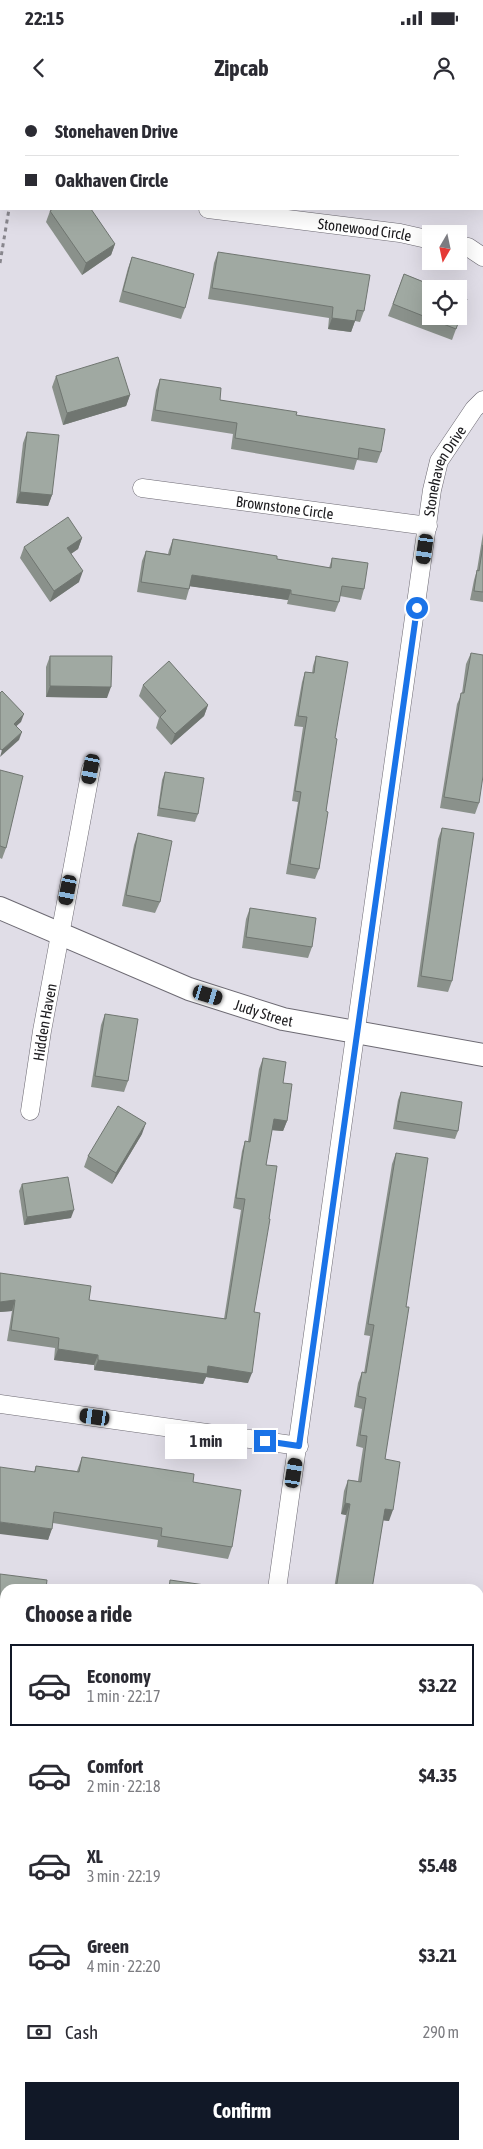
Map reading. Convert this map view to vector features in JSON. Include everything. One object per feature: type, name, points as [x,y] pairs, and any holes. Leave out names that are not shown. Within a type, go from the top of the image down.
[{"type":"street","name":"Stonewood Circle","points":[[216,210],[400,233],[422,238]]},
{"type":"street","points":[[468,247],[483,257]]},
{"type":"street","name":"Stonehaven Drive","points":[[278,1584],[299,1446],[432,490],[439,461],[474,409],[483,400]]},
{"type":"street","name":"Brownstone Circle","points":[[142,488],[428,526]]},
{"type":"street","name":"Hidden Haven","points":[[30,1111],[42,1032],[91,769]]},
{"type":"street","name":"Judy Street","points":[[0,908],[189,989],[283,1019],[483,1055]]},
{"type":"street","points":[[0,1404],[299,1446]]},
{"type":"path","points":[[0,263],[9,210]]},
{"type":"building","points":[[92,210],[115,244],[86,263],[50,211]]},
{"type":"building","points":[[218,252],[370,275],[364,311],[357,310],[355,321],[332,318],[333,307],[212,288]]},
{"type":"building","points":[[132,257],[194,274],[185,308],[123,291]]},
{"type":"building","points":[[404,274],[422,281],[422,316],[393,304]]},
{"type":"building","points":[[446,325],[457,325],[456,329]]},
{"type":"building","points":[[118,357],[130,395],[67,413],[56,376]]},
{"type":"building","points":[[160,379],[221,388],[220,400],[297,412],[296,415],[385,429],[381,452],[359,448],[358,459],[235,438],[237,423],[155,410]]},
{"type":"building","points":[[27,432],[59,435],[52,495],[20,492]]},
{"type":"building","points":[[68,517],[82,538],[67,548],[83,571],[54,591],[24,547]]},
{"type":"building","points":[[173,539],[277,556],[277,559],[331,568],[332,558],[368,563],[364,589],[342,586],[339,602],[291,594],[291,590],[192,575],[189,589],[141,582],[146,551],[170,555]]},
{"type":"building","points":[[483,545],[483,592],[474,591]]},
{"type":"building","points":[[471,653],[483,655],[483,776],[479,803],[444,797],[461,693],[464,693]]},
{"type":"building","points":[[50,656],[112,656],[111,687],[50,686]]},
{"type":"building","points":[[316,656],[348,662],[335,738],[337,739],[319,869],[290,864],[301,792],[295,791],[307,717],[298,716],[305,672],[314,673]]},
{"type":"building","points":[[169,661],[208,705],[175,734],[160,717],[166,711],[143,685]]},
{"type":"building","points":[[2,691],[24,714],[14,724],[22,732],[2,750],[0,749],[0,693]]},
{"type":"building","points":[[0,770],[23,776],[6,848],[0,846]]},
{"type":"building","points":[[165,772],[204,778],[198,814],[159,808]]},
{"type":"building","points":[[442,828],[474,833],[452,981],[421,976]]},
{"type":"building","points":[[138,833],[172,841],[160,902],[126,895]]},
{"type":"building","points":[[250,908],[316,918],[312,947],[246,937]]},
{"type":"building","points":[[105,1014],[138,1019],[128,1081],[95,1076]]},
{"type":"building","points":[[263,1058],[286,1062],[283,1083],[292,1084],[287,1121],[274,1119],[266,1165],[277,1166],[254,1312],[260,1313],[252,1373],[208,1366],[207,1374],[98,1360],[98,1355],[58,1349],[59,1338],[11,1330],[15,1300],[0,1302],[0,1273],[91,1286],[89,1300],[226,1319],[245,1199],[236,1198],[245,1141],[250,1142]]},
{"type":"building","points":[[401,1092],[462,1102],[458,1131],[396,1121]]},
{"type":"building","points":[[118,1106],[146,1123],[116,1173],[88,1156]]},
{"type":"building","points":[[396,1153],[428,1158],[406,1307],[409,1307],[385,1459],[400,1462],[393,1510],[385,1509],[373,1584],[337,1584],[350,1504],[345,1503],[348,1480],[361,1482],[367,1436],[360,1435],[366,1398],[358,1396],[362,1372],[366,1373],[374,1325],[368,1324]]},
{"type":"building","points":[[68,1177],[74,1210],[27,1217],[22,1184]]},
{"type":"building","points":[[82,1457],[194,1474],[193,1482],[241,1490],[232,1547],[161,1536],[162,1528],[54,1512],[52,1529],[0,1522],[0,1467],[35,1472],[36,1466],[79,1472]]},
{"type":"building","points":[[0,1574],[47,1580],[47,1584],[0,1584]]},
{"type":"building","points":[[170,1580],[198,1584],[170,1584]]},
{"type":"route","points":[[265,1441],[299,1446],[417,608]]}]
